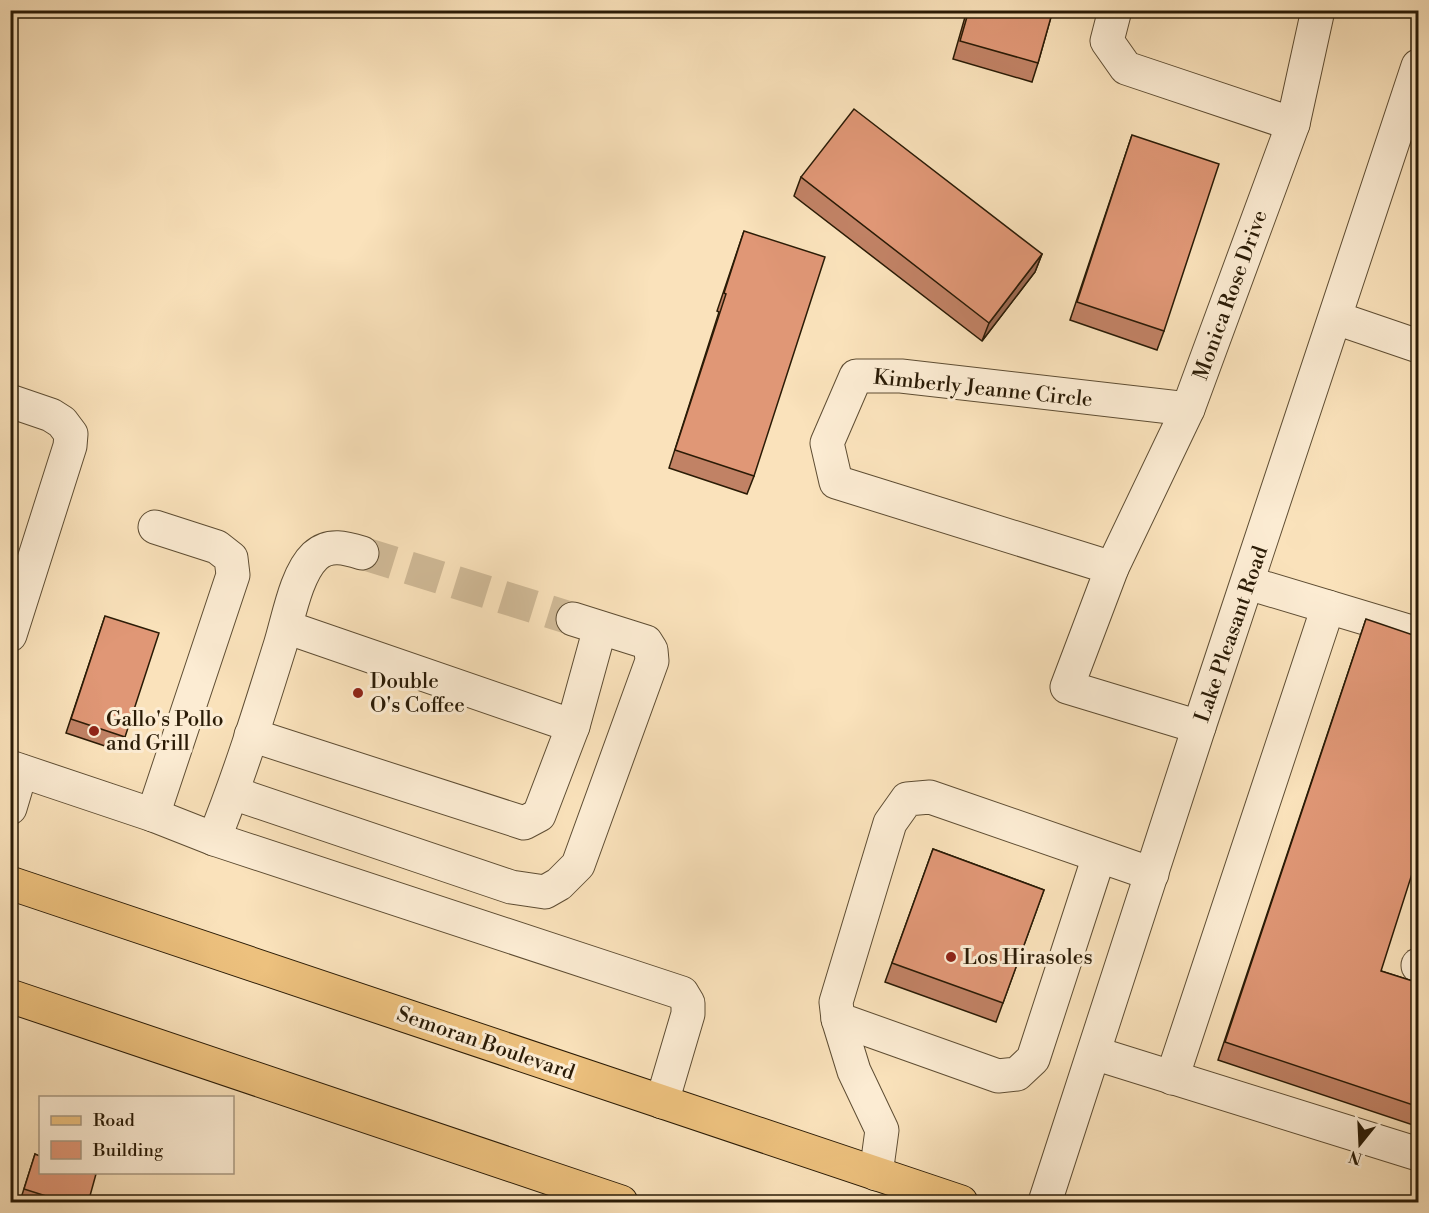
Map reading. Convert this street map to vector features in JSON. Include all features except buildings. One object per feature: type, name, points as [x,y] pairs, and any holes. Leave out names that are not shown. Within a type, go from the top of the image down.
[{"type":"main road","name":"Semoran Boulevard","points":[[10,883],[962,1203]]},
{"type":"main road","points":[[10,996],[621,1203]]},
{"type":"street","points":[[1115,10],[1107,41],[1125,68],[1293,124]]},
{"type":"street","name":"Monica Rose Drive","points":[[1199,727],[1067,687],[1112,568],[1188,409],[1293,124],[1318,10]]},
{"type":"street","name":"Lake Pleasant Road","points":[[1045,1203],[1199,727],[1419,66]]},
{"type":"street","points":[[1336,318],[1419,346]]},
{"type":"street","name":"Kimberly Jeanne Circle","points":[[1112,568],[836,482],[827,443],[856,376],[901,376],[1188,409]]},
{"type":"street","points":[[10,401],[51,415],[71,434],[70,446],[10,635]]},
{"type":"street","points":[[153,815],[233,575],[231,558],[218,548],[155,527]]},
{"type":"street","points":[[214,839],[233,793],[298,585],[306,568],[315,556],[327,548],[336,547],[362,553]]},
{"type":"street","points":[[1248,583],[1419,633]]},
{"type":"street","points":[[1172,1078],[1328,607]]},
{"type":"street","points":[[233,793],[511,886],[545,892],[559,884],[578,865],[652,661],[651,650],[646,642],[587,623],[573,726],[539,815],[524,823],[251,735]]},
{"type":"street","points":[[286,627],[573,726]]},
{"type":"street","points":[[10,808],[16,769],[153,815],[214,839],[682,993],[688,1003],[688,1014],[662,1102]]},
{"type":"street","points":[[876,1174],[882,1130],[854,1071],[838,1019],[836,1002],[890,823],[907,799],[930,797],[1152,874]]},
{"type":"street","points":[[838,1019],[998,1076],[1017,1074],[1032,1059],[1100,856]]},
{"type":"street","points":[[1094,1053],[1419,1154]]},
{"type":"tunnel","points":[[362,553],[573,619]]},
{"type":"place","name":"Double O's Coffee","points":[[358,693]]},
{"type":"place","name":"Gallo's Pollo and Grill","points":[[94,731]]},
{"type":"place","name":"Los Hirasoles","points":[[951,957]]}]
